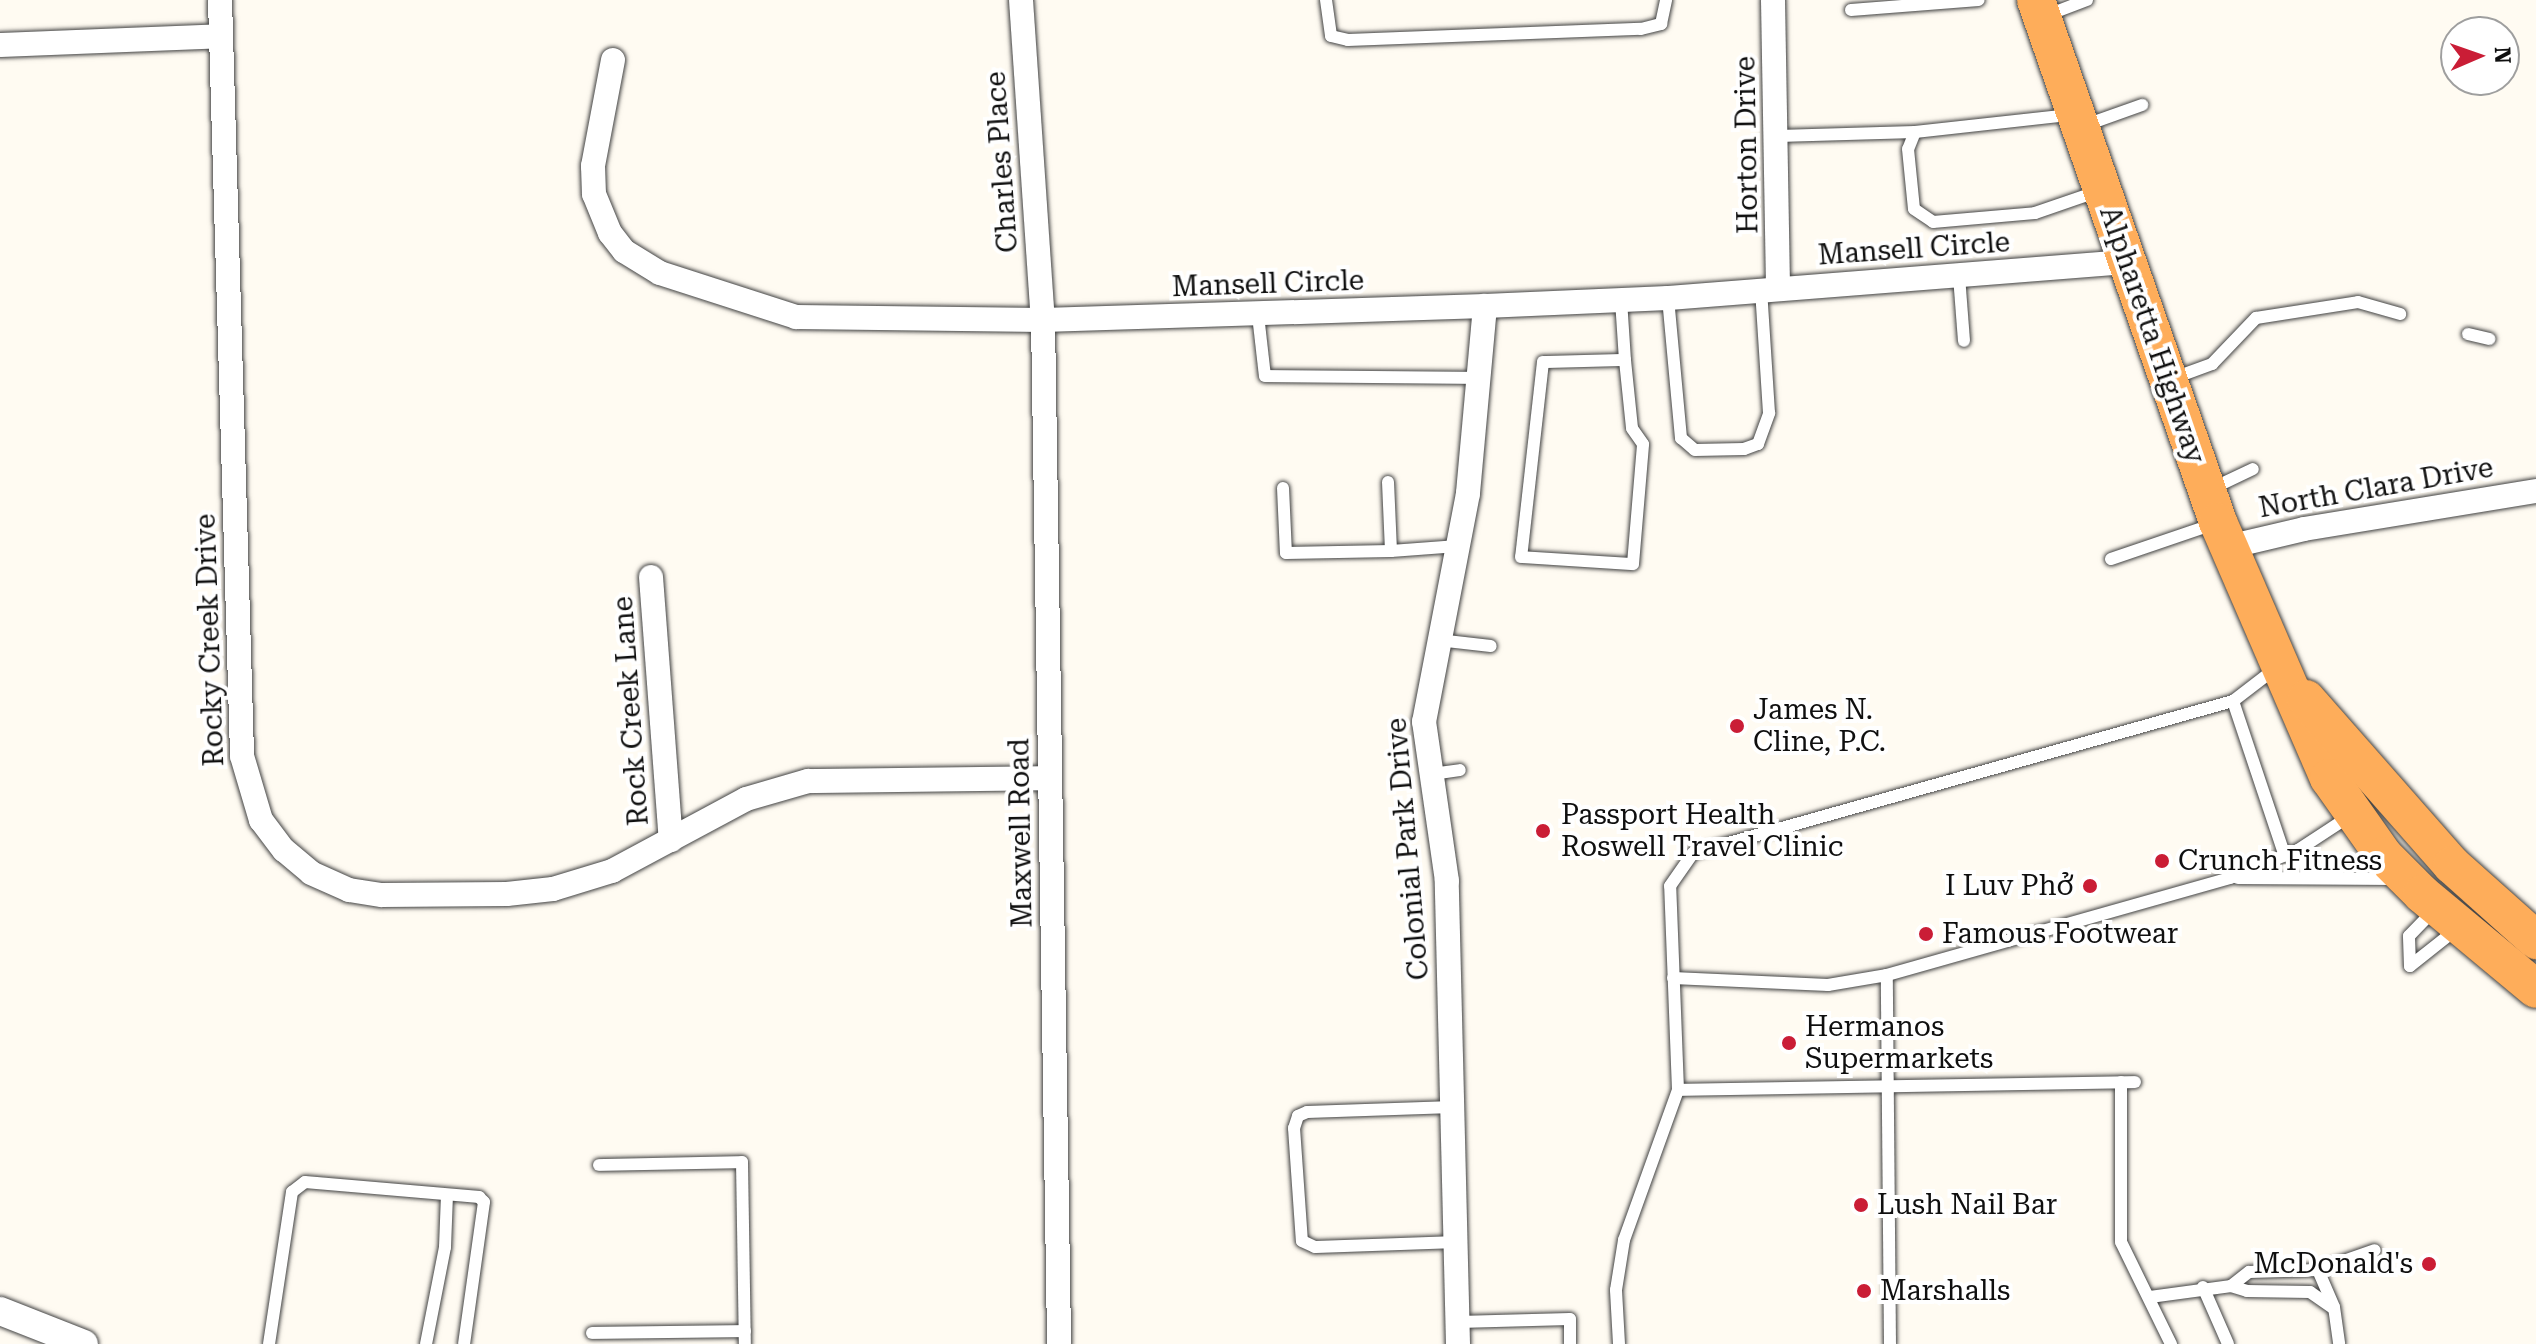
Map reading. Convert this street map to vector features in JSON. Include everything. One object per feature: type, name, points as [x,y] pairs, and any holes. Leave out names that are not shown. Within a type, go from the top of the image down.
[{"type":"highway","name":"Alpharetta Highway","points":[[2039,8],[2218,520],[2322,766],[2353,815],[2435,906],[2536,989]]},
{"type":"highway","name":"Alpharetta Highway","points":[[2279,666],[2422,834],[2536,940]]},
{"type":"highway","points":[[2353,815],[2390,819],[2422,834]]},
{"type":"street","name":"Rocky Creek Drive","points":[[220,0],[242,756],[261,820],[284,850],[311,873],[349,890],[382,895],[553,889],[612,871],[746,799],[808,781],[1050,778]]},
{"type":"street","name":"Charles Place","points":[[1021,0],[1043,320]]},
{"type":"street","name":"Horton Drive","points":[[1770,289],[1778,136],[1773,0]]},
{"type":"street","points":[[0,45],[221,36]]},
{"type":"street","name":"Mansell Circle","points":[[613,60],[593,166],[594,194],[610,233],[640,263],[796,317],[1043,320],[1485,306],[1668,298],[2127,262]]},
{"type":"street","name":"Colonial Park Drive","points":[[1458,1333],[1447,881],[1424,722],[1458,546],[1480,378],[1485,306]]},
{"type":"street","name":"Maxwell Road","points":[[1043,320],[1059,1344]]},
{"type":"street","name":"North Clara Drive","points":[[2218,520],[2291,531],[2536,491]]},
{"type":"street","name":"Rock Creek Lane","points":[[651,577],[671,840]]},
{"type":"street","points":[[0,1311],[84,1344]]},
{"type":"lane","points":[[1326,0],[1331,36],[1348,40],[1641,29],[1661,24],[1666,0]]},
{"type":"lane","points":[[1851,10],[1979,0]]},
{"type":"lane","points":[[2039,8],[2087,0]]},
{"type":"lane","points":[[1778,136],[1915,132],[2078,121],[2142,105]]},
{"type":"lane","points":[[1915,132],[1908,149],[1914,209],[1933,222],[2035,213],[2102,190]]},
{"type":"lane","points":[[1959,276],[1964,341]]},
{"type":"lane","points":[[1668,298],[1681,438],[1695,450],[1744,449],[1758,444],[1769,413],[1770,289]]},
{"type":"lane","points":[[1621,300],[1632,428],[1643,444],[1633,564],[1521,557],[1543,362],[1625,360]]},
{"type":"lane","points":[[2168,380],[2212,364],[2256,318],[2358,302],[2400,314]]},
{"type":"lane","points":[[1258,315],[1265,376],[1480,378]]},
{"type":"lane","points":[[2468,334],[2489,339]]},
{"type":"lane","points":[[2111,559],[2218,520],[2253,469]]},
{"type":"lane","points":[[1388,482],[1391,551]]},
{"type":"lane","points":[[1283,488],[1286,553],[1458,546]]},
{"type":"lane","points":[[1438,640],[1491,646]]},
{"type":"lane","points":[[1619,1344],[1616,1290],[1624,1240],[1678,1090],[1670,886],[1693,853],[2233,701],[2279,666]]},
{"type":"lane","points":[[2233,701],[2285,856]]},
{"type":"lane","points":[[1432,774],[1460,770]]},
{"type":"lane","points":[[1673,978],[1828,985],[1887,975],[2230,878],[2285,856],[2353,815]]},
{"type":"lane","points":[[2230,878],[2349,875],[2435,906]]},
{"type":"lane","points":[[1887,975],[1890,1344]]},
{"type":"lane","points":[[1678,1090],[1886,1082],[2135,1082]]},
{"type":"lane","points":[[2121,1082],[2121,1242],[2171,1344]]},
{"type":"lane","points":[[1453,1107],[1307,1112],[1298,1116],[1294,1128],[1302,1241],[1315,1247],[1458,1242]]},
{"type":"lane","points":[[592,1333],[745,1338],[742,1162],[599,1165]]},
{"type":"lane","points":[[269,1344],[292,1192],[305,1182],[447,1195],[484,1202],[464,1344]]},
{"type":"lane","points":[[426,1344],[445,1247],[447,1195]]},
{"type":"lane","points":[[2231,1286],[2249,1272],[2318,1270],[2375,1250]]},
{"type":"lane","points":[[2318,1270],[2334,1309],[2339,1344]]},
{"type":"lane","points":[[2150,1297],[2203,1287],[2231,1286],[2247,1291],[2310,1292],[2334,1309]]},
{"type":"lane","points":[[2203,1287],[2228,1344]]},
{"type":"lane","points":[[1458,1333],[1570,1319],[1570,1344]]},
{"type":"place","name":"James N. Cline, P.C.","points":[[1737,726]]},
{"type":"place","name":"Passport Health Roswell Travel Clinic","points":[[1543,831]]},
{"type":"place","name":"Crunch Fitness","points":[[2162,861]]},
{"type":"place","name":"I Luv Phở","points":[[2090,886]]},
{"type":"place","name":"Famous Footwear","points":[[1926,934]]},
{"type":"place","name":"Hermanos Supermarkets","points":[[1789,1043]]},
{"type":"place","name":"Lush Nail Bar","points":[[1861,1205]]},
{"type":"place","name":"McDonald's","points":[[2429,1264]]},
{"type":"place","name":"Marshalls","points":[[1864,1291]]}]
